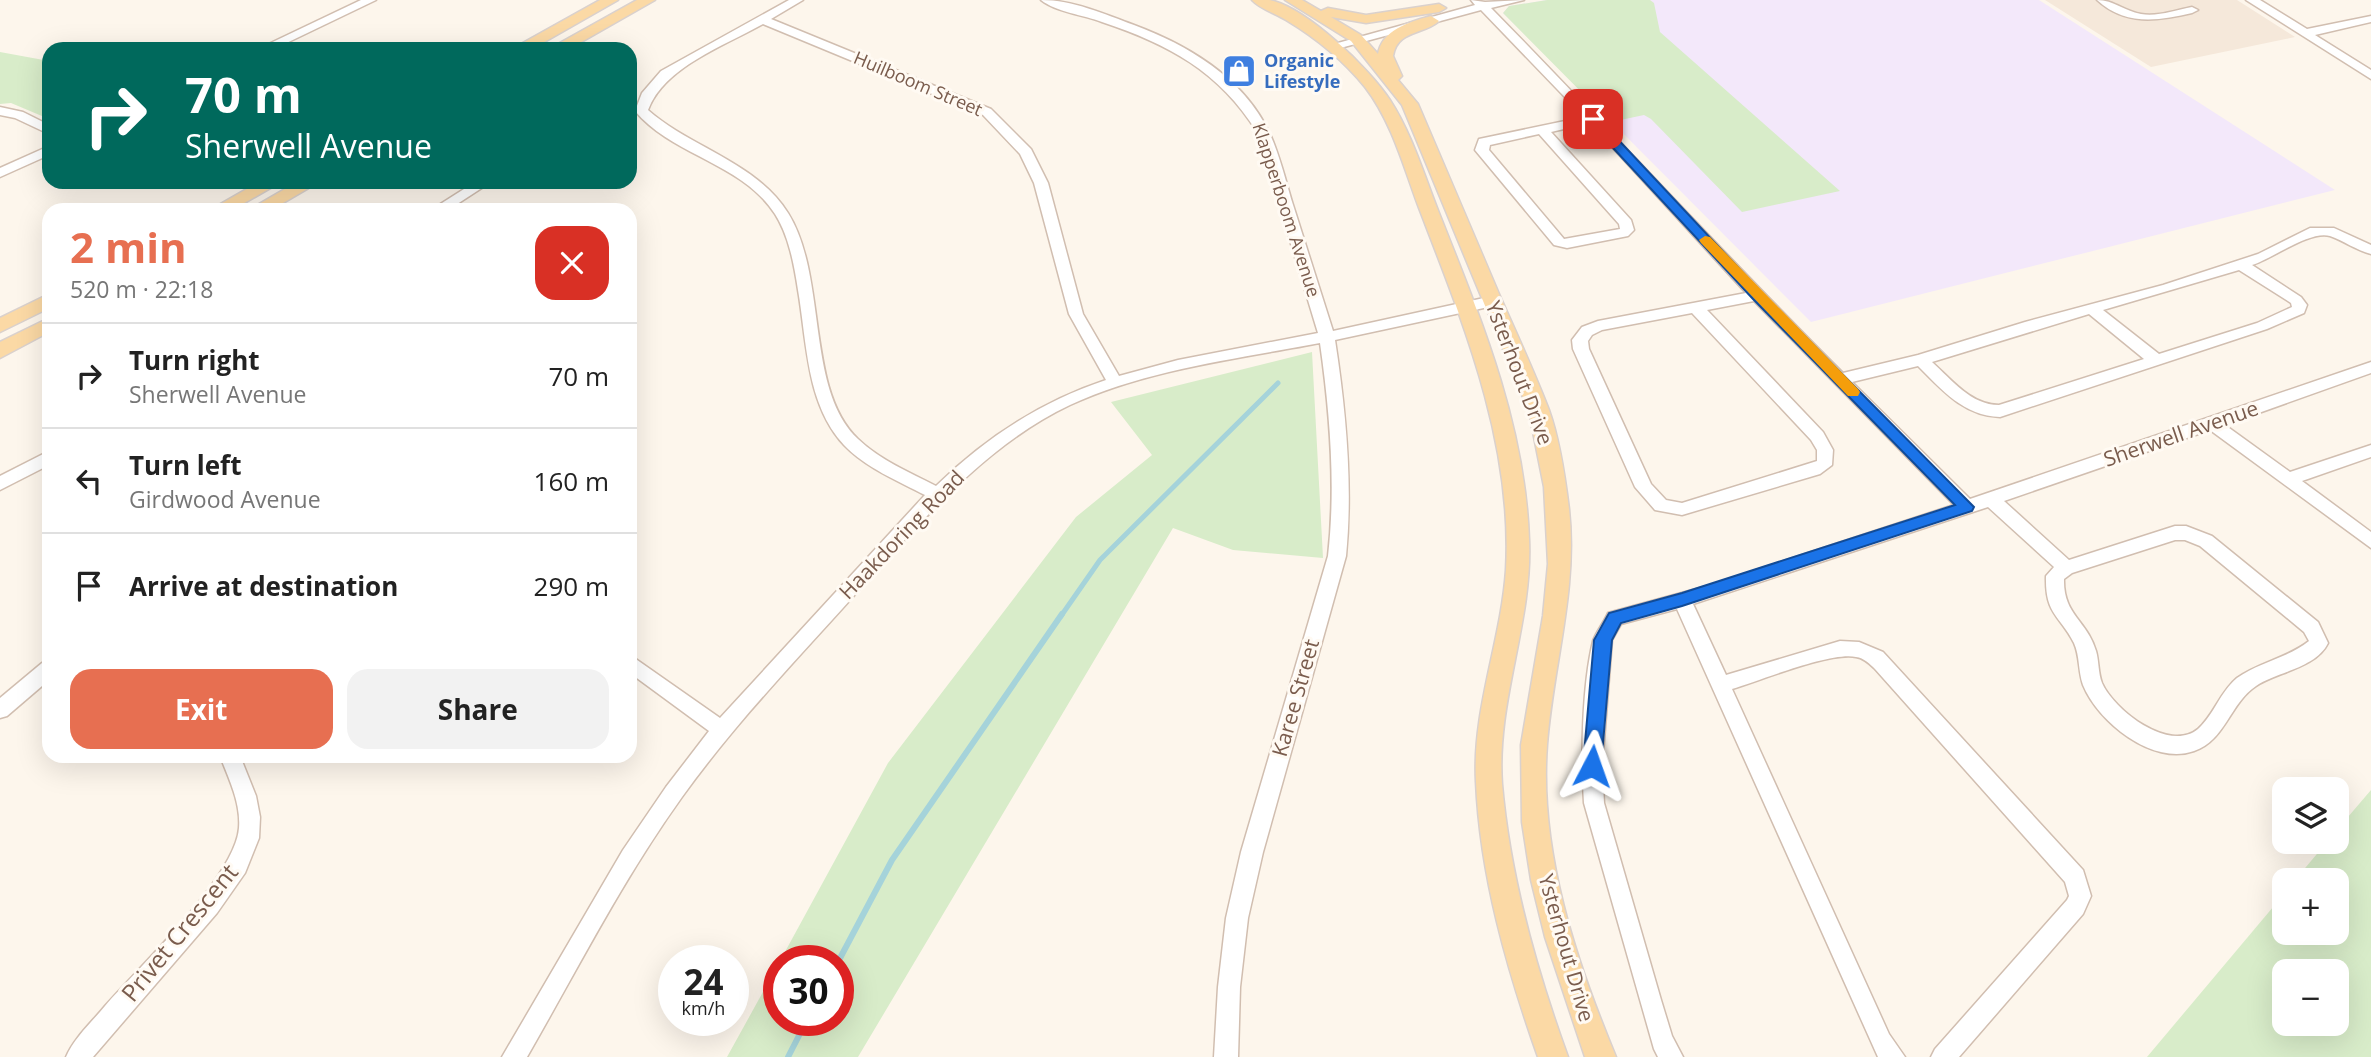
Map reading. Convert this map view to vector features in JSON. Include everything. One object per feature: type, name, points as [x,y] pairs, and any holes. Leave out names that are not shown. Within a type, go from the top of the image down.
[{"type":"main road","points":[[533,42],[611,0]]},
{"type":"main road","points":[[569,42],[648,0]]},
{"type":"main road","name":"Ysterhout Drive","points":[[1259,0],[1341,39],[1387,110],[1467,306],[1491,374],[1514,485],[1518,539],[1515,598],[1491,732],[1488,778],[1493,827],[1526,973],[1553,1057]]},
{"type":"main road","points":[[1294,0],[1336,14],[1366,19],[1444,11]]},
{"type":"main road","name":"Ysterhout Drive","points":[[1294,0],[1397,86],[1415,113],[1539,412],[1557,486],[1560,523],[1555,614],[1542,687],[1533,765],[1538,836],[1553,915],[1594,1044],[1601,1057]]},
{"type":"main road","points":[[1397,86],[1385,56],[1391,39],[1444,11]]},
{"type":"main road","points":[[232,203],[259,189]]},
{"type":"main road","points":[[271,203],[297,189]]},
{"type":"main road","points":[[0,326],[42,304]]},
{"type":"main road","points":[[0,351],[42,328]]},
{"type":"street","points":[[279,42],[370,0]]},
{"type":"street","points":[[637,111],[665,74],[797,0]]},
{"type":"street","name":"Klapperboom Avenue","points":[[1047,0],[1139,30],[1181,50],[1217,74],[1251,108],[1263,132],[1327,337]]},
{"type":"street","points":[[1341,39],[1478,2],[1518,0]]},
{"type":"street","points":[[2103,0],[2126,14],[2142,19],[2192,10]]},
{"type":"street","points":[[2252,0],[2371,75]]},
{"type":"street","points":[[1478,2],[1593,119],[1757,296],[1967,507]]},
{"type":"street","points":[[2306,33],[2371,19]]},
{"type":"street","name":"Huilboom Street","points":[[763,20],[987,112],[1010,132],[1026,152],[1041,183],[1076,314],[1115,382]]},
{"type":"street","points":[[0,111],[19,115],[42,126]]},
{"type":"street","points":[[637,115],[738,172],[770,197],[793,233],[801,259],[822,384],[828,409],[836,426],[867,455],[937,494]]},
{"type":"street","points":[[1542,130],[1626,223],[1626,232],[1567,244],[1559,243],[1482,150],[1484,142],[1593,119]]},
{"type":"street","points":[[0,173],[42,153]]},
{"type":"street","points":[[450,203],[472,189]]},
{"type":"street","points":[[1840,379],[1921,360],[2030,325],[2241,265],[2277,251],[2303,235],[2320,231],[2343,236],[2371,250]]},
{"type":"street","points":[[1921,360],[1970,403],[1992,412],[2262,326],[2300,307],[2296,300],[2241,265]]},
{"type":"street","points":[[1695,307],[1817,436],[1826,450],[1824,465],[1682,509],[1661,505],[1644,487],[1581,349],[1580,340],[1587,331],[1598,326],[1695,307],[1757,296]]},
{"type":"street","name":"Haakdoring Road","points":[[514,1057],[637,847],[673,793],[722,729],[937,494],[995,442],[1021,424],[1062,402],[1115,382],[1204,360],[1493,301]]},
{"type":"street","points":[[2092,309],[2155,360]]},
{"type":"street","name":"Karee Street","points":[[1226,1057],[1236,932],[1251,852],[1337,556],[1341,507],[1335,392],[1327,337]]},
{"type":"street","name":"Sherwell Avenue","points":[[1671,1057],[1662,1041],[1649,1000],[1594,803],[1592,766],[1597,689],[1603,640],[1615,618],[1682,600],[1967,507],[2213,424],[2371,367]]},
{"type":"street","points":[[2213,424],[2371,541]]},
{"type":"street","points":[[2290,479],[2371,451]]},
{"type":"street","points":[[0,484],[42,461]]},
{"type":"street","points":[[1990,499],[2066,568]]},
{"type":"street","points":[[2175,533],[2186,533],[2206,541],[2311,627],[2319,643],[2306,652],[2262,671],[2241,685],[2204,736],[2193,742],[2169,747],[2143,735],[2095,689],[2083,642],[2056,606],[2055,576],[2066,568],[2175,533]]},
{"type":"street","points":[[1682,600],[1881,1042],[1893,1057]]},
{"type":"street","points":[[1720,685],[1832,650],[1860,648],[1882,663],[2076,877],[2080,896],[2075,907],[1943,1057]]},
{"type":"street","points":[[637,668],[722,729]]},
{"type":"street","points":[[0,710],[42,675]]},
{"type":"street","name":"Privet Crescent","points":[[78,1057],[201,915],[239,860],[247,839],[250,820],[248,804],[233,763]]},
{"type":"shaded area","points":[[1547,0],[2039,0],[2335,190],[1811,322],[1503,13],[1509,6]]},
{"type":"shaded area","points":[[2045,0],[2237,0],[2295,37],[2151,67]]},
{"type":"green space","points":[[1547,0],[1650,0],[1654,3],[1660,32],[1840,191],[1742,212],[1651,119],[1644,115],[1611,122],[1503,13],[1509,6]]},
{"type":"green space","points":[[0,52],[42,60],[42,116],[11,103],[0,104]]},
{"type":"green space","points":[[1312,352],[1323,558],[1233,550],[1173,528],[858,1057],[727,1057],[739,1036],[749,1036],[749,1017],[763,992],[763,1036],[854,1036],[854,945],[789,945],[888,763],[1076,517],[1152,455],[1111,402]]},
{"type":"green space","points":[[2371,790],[2371,1057],[2147,1057],[2272,908],[2272,945],[2349,945],[2349,868],[2305,868],[2317,854],[2349,854],[2349,816]]},
{"type":"waterway","points":[[1061,616],[1100,560],[1278,383]]},
{"type":"waterway","points":[[847,945],[892,860],[1062,614]]},
{"type":"waterway","points":[[788,1057],[799,1036]]},
{"type":"slow traffic","points":[[1705,240],[1853,392]]},
{"type":"place","name":"Organic Lifestyle","points":[[1239,71]]},
{"type":"route","points":[[1592,766],[1603,640],[1615,618],[1682,600],[1967,507],[1757,296],[1593,119]]}]
